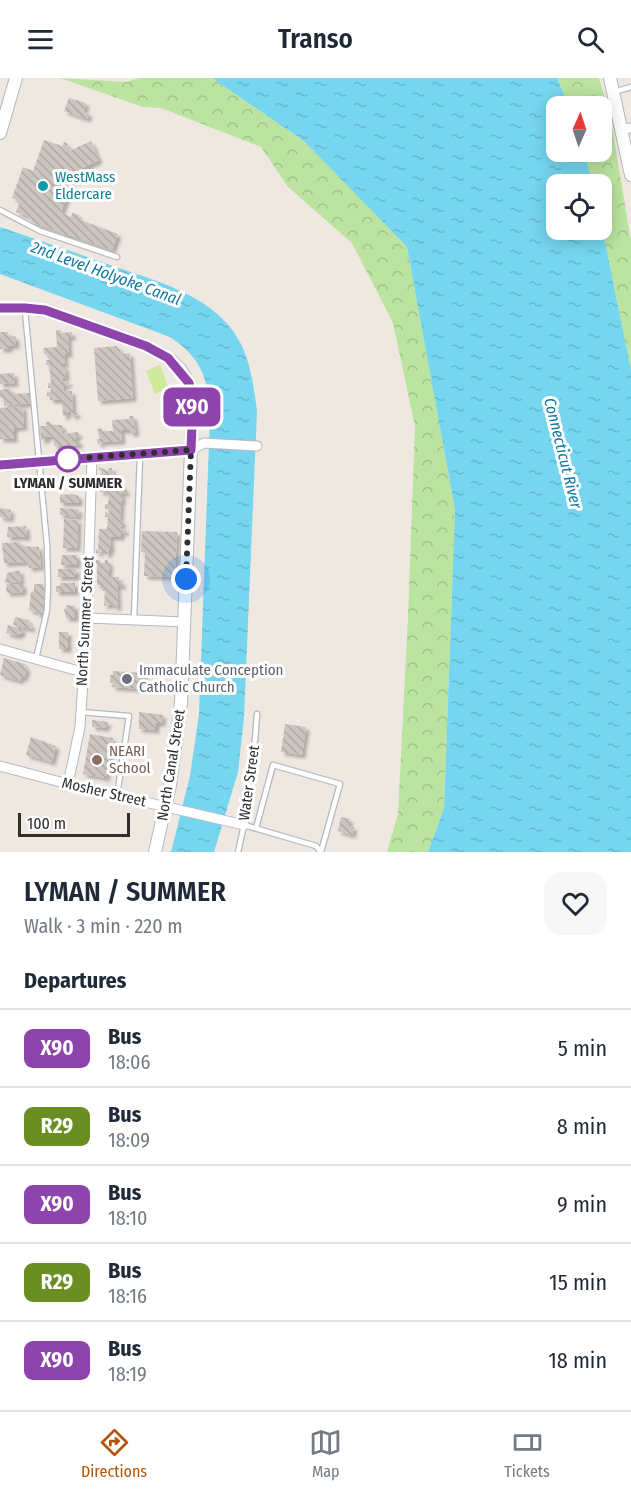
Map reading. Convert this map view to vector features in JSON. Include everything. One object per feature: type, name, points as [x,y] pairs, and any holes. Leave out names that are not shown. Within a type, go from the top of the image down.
[{"type":"street","points":[[610,78],[626,129],[631,175]]},
{"type":"street","points":[[0,134],[2,116],[14,82]]},
{"type":"street","name":"North Canal Street","points":[[0,308],[45,310],[146,346],[168,358],[189,383],[193,400],[179,723],[166,806],[154,852]]},
{"type":"street","points":[[0,465],[191,450],[207,443],[257,446]]},
{"type":"street","name":"North Summer Street","points":[[69,784],[80,727],[87,618],[92,457]]},
{"type":"street","points":[[87,618],[185,622]]},
{"type":"street","points":[[0,649],[82,672]]},
{"type":"street","name":"Mosher Street","points":[[0,766],[244,825]]},
{"type":"lane","points":[[614,92],[631,87]]},
{"type":"lane","points":[[0,210],[40,231],[117,257]]},
{"type":"lane","points":[[25,308],[47,545],[47,610],[36,659]]},
{"type":"lane","points":[[134,620],[140,454]]},
{"type":"lane","points":[[81,712],[129,716],[117,795]]},
{"type":"lane","name":"Water Street","points":[[238,852],[244,825],[244,799],[255,740],[257,714]]},
{"type":"lane","points":[[244,825],[315,846],[321,852],[340,784],[273,765],[255,828]]},
{"type":"green space","points":[[60,78],[127,82],[139,78],[212,78],[304,141],[407,247],[455,510],[444,808],[428,852],[387,852],[398,814],[415,426],[393,323],[352,243],[288,187],[261,147],[161,108],[143,107]]},
{"type":"green space","points":[[557,78],[599,78],[604,96],[565,96]]},
{"type":"green space","points":[[612,127],[631,241],[631,370],[605,240],[612,240],[612,174],[590,174],[587,162],[612,162]]},
{"type":"green space","points":[[160,365],[169,388],[155,394],[146,371]]},
{"type":"water","name":"Connecticut River","points":[[212,78],[557,78],[565,96],[546,96],[546,162],[587,162],[590,174],[546,174],[546,240],[605,240],[631,370],[631,852],[428,852],[444,808],[455,510],[407,247],[304,141]]},
{"type":"water","name":"2nd Level Holyoke Canal","points":[[0,227],[181,291],[216,313],[230,327],[241,344],[247,360],[257,411],[244,717],[238,772],[214,852],[171,852],[190,776],[199,714],[210,417],[208,392],[202,371],[190,353],[170,337],[0,274]]},
{"type":"building","points":[[69,98],[86,103],[84,112],[89,113],[87,119],[64,111]]},
{"type":"building","name":"WestMass Eldercare","points":[[44,140],[62,146],[64,142],[68,144],[66,148],[71,150],[91,141],[99,160],[75,172],[61,213],[71,217],[72,213],[79,215],[78,219],[118,234],[112,250],[69,235],[68,237],[62,235],[63,233],[31,222],[32,218],[16,212],[20,201],[12,198],[23,167],[33,171]]},
{"type":"building","points":[[56,330],[61,330],[61,333],[72,332],[72,337],[68,337],[69,354],[64,354],[65,359],[61,359],[65,360],[65,364],[62,364],[62,367],[65,366],[66,377],[63,378],[63,382],[69,381],[69,384],[63,386],[64,391],[72,391],[73,412],[77,412],[77,415],[72,416],[71,412],[67,412],[67,416],[63,416],[62,400],[50,400],[50,396],[47,396],[47,391],[51,392],[51,388],[48,388],[48,383],[51,383],[49,365],[46,365],[49,356],[44,353],[43,348],[57,347]]},
{"type":"building","points":[[0,332],[8,332],[8,335],[16,337],[16,345],[9,346],[9,349],[0,349]]},
{"type":"building","points":[[116,346],[121,354],[130,353],[133,398],[98,401],[94,348]]},
{"type":"building","points":[[14,373],[15,383],[0,384],[0,374]]},
{"type":"building","points":[[10,388],[11,394],[31,393],[32,403],[4,406],[4,398],[0,398],[0,390]]},
{"type":"building","points":[[23,406],[24,427],[14,428],[14,439],[0,439],[0,408]]},
{"type":"building","points":[[129,416],[133,416],[136,433],[121,430],[122,441],[98,444],[97,439],[100,439],[97,429],[113,431],[112,420],[129,419]]},
{"type":"building","points":[[46,422],[50,422],[51,425],[62,425],[63,434],[78,432],[79,436],[76,436],[76,441],[79,441],[79,445],[54,446],[54,436],[41,440],[40,426],[46,426]]},
{"type":"building","points":[[99,467],[108,471],[108,468],[112,468],[114,471],[112,485],[123,485],[123,489],[126,489],[126,494],[121,492],[123,501],[121,501],[120,521],[123,521],[120,530],[125,528],[125,533],[121,532],[121,537],[110,537],[109,554],[105,554],[105,550],[96,553],[99,529],[107,529],[108,517],[105,517],[105,512],[110,513],[110,508],[105,509],[109,495],[106,495],[106,492],[100,492],[101,471]]},
{"type":"building","points":[[60,495],[79,496],[79,503],[60,503]]},
{"type":"building","points":[[0,508],[11,510],[10,519],[0,517]]},
{"type":"building","points":[[60,508],[79,509],[78,517],[60,515]]},
{"type":"building","points":[[64,519],[78,520],[77,548],[63,548]]},
{"type":"building","points":[[26,526],[27,537],[7,537],[8,527]]},
{"type":"building","points":[[142,531],[177,532],[175,577],[144,576],[145,552],[141,552]]},
{"type":"building","points":[[20,542],[21,546],[39,547],[41,567],[29,568],[28,562],[4,563],[2,543]]},
{"type":"building","points":[[62,555],[77,555],[77,565],[61,565]]},
{"type":"building","points":[[96,560],[105,563],[105,560],[108,560],[110,564],[108,577],[119,577],[119,582],[122,582],[122,587],[117,585],[118,607],[113,607],[114,604],[104,606],[105,591],[102,591],[102,585],[97,585]]},
{"type":"building","points":[[58,569],[76,569],[76,577],[58,577]]},
{"type":"building","points":[[20,570],[21,582],[5,583],[7,573]]},
{"type":"building","points":[[60,583],[75,583],[75,592],[56,592],[56,586],[60,586]]},
{"type":"building","points":[[7,584],[23,584],[23,592],[8,593]]},
{"type":"building","points":[[34,584],[43,584],[43,591],[45,591],[42,618],[39,618],[40,613],[29,610]]},
{"type":"building","points":[[66,605],[75,606],[75,618],[66,618],[64,609]]},
{"type":"building","points":[[15,617],[29,620],[28,624],[32,625],[31,629],[13,625]]},
{"type":"building","points":[[8,625],[23,629],[21,634],[18,636],[6,633]]},
{"type":"building","points":[[59,632],[68,632],[68,649],[59,649]]},
{"type":"building","points":[[4,658],[25,664],[24,667],[27,668],[24,678],[21,677],[20,681],[0,675]]},
{"type":"building","name":"Immaculate Conception Catholic Church","points":[[113,671],[144,673],[143,689],[112,687],[110,675],[113,675]]},
{"type":"building","points":[[139,712],[163,715],[162,723],[156,723],[156,730],[139,729]]},
{"type":"building","points":[[92,720],[108,722],[108,725],[106,728],[92,727]]},
{"type":"building","points":[[285,724],[306,727],[302,755],[281,752]]},
{"type":"building","points":[[90,734],[113,738],[106,778],[83,774]]},
{"type":"building","points":[[31,737],[56,746],[52,762],[26,755]]},
{"type":"building","points":[[341,817],[350,819],[348,826],[354,827],[352,835],[338,831]]},
{"type":"bus line","name":"X90","points":[[0,308],[45,310],[146,346],[168,358],[180,369],[189,383],[193,400],[191,450],[0,465]]},
{"type":"place","name":"WestMass Eldercare","points":[[43,186]]},
{"type":"place","name":"LYMAN / SUMMER","points":[[68,459]]},
{"type":"place","name":"Immaculate Conception Catholic Church","points":[[127,679]]},
{"type":"place","name":"NEARI School","points":[[97,760]]},
{"type":"route","points":[[68,459],[191,450],[186,579]]}]
